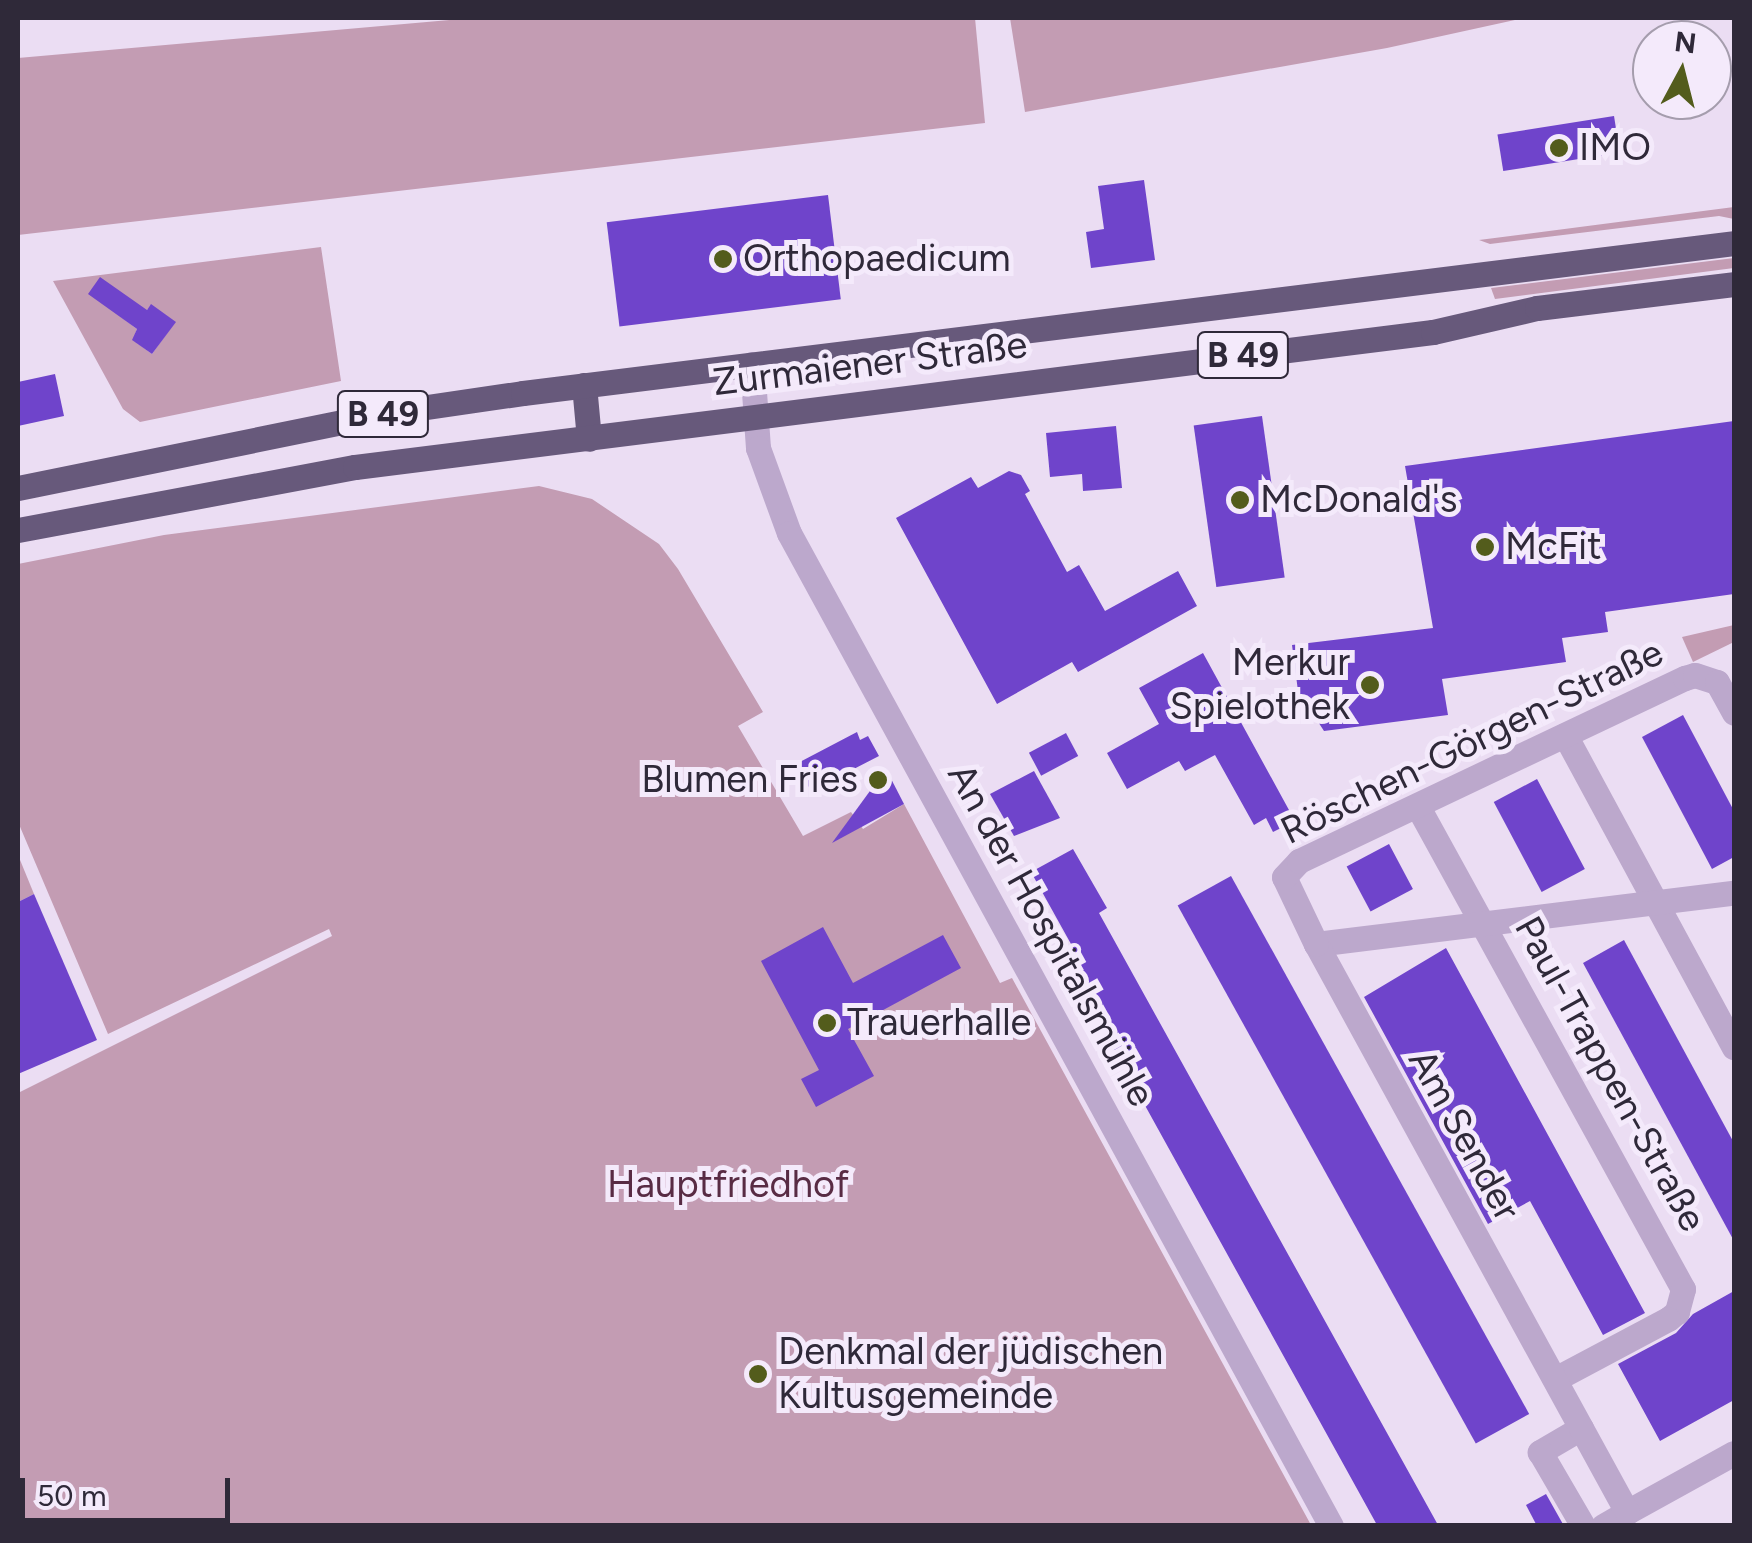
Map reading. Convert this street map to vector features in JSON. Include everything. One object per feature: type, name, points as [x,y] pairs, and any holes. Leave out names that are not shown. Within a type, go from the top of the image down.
[{"type":"main road","name":"Zurmaiener Straße","points":[[18,488],[386,413],[584,385],[1734,244]]},
{"type":"main road","name":"Zurmaiener Straße","points":[[18,530],[336,470],[1433,332],[1537,308],[1734,284]]},
{"type":"main road","points":[[584,385],[590,439]]},
{"type":"street","name":"An der Hospitalsmühle","points":[[752,364],[758,448],[789,533],[1332,1526]]},
{"type":"street","name":"Röschen-Görgen-Straße","points":[[1284,877],[1299,861],[1695,674],[1717,682],[1734,713]]},
{"type":"street","points":[[1566,735],[1734,1047]]},
{"type":"street","name":"Paul-Trappen-Straße","points":[[1418,807],[1683,1289],[1677,1312],[1668,1319],[1555,1378]]},
{"type":"street","name":"Am Sender","points":[[1284,877],[1316,944],[1627,1512]]},
{"type":"street","points":[[1316,944],[1734,893]]},
{"type":"street","points":[[1581,1428],[1540,1452],[1584,1526]]},
{"type":"street","points":[[1603,1526],[1734,1453]]},
{"type":"green space","points":[[472,18],[975,18],[985,123],[18,235],[18,58]]},
{"type":"green space","points":[[1010,18],[1524,18],[1387,48],[1025,112]]},
{"type":"green space","points":[[1734,207],[1734,219],[1719,216],[1490,244],[1479,240]]},
{"type":"green space","points":[[321,247],[341,381],[140,422],[123,409],[53,281]],"holes":[[[151,305],[175,322],[152,354],[133,340],[137,329],[121,317],[147,310]]]},
{"type":"green space","points":[[1734,258],[1734,268],[1495,299],[1491,288]]},
{"type":"green space","name":"Hauptfriedhof","points":[[539,486],[592,499],[659,544],[678,569],[763,712],[738,726],[803,836],[851,812],[863,829],[904,804],[1000,983],[1012,978],[1311,1525],[18,1526],[18,1093],[332,936],[329,929],[108,1034],[18,822],[18,564],[164,535]]},
{"type":"green space","points":[[1734,625],[1734,642],[1693,662],[1682,637]]},
{"type":"green space","points":[[18,855],[34,894],[18,902]]},
{"type":"building","name":"IMO","points":[[1614,116],[1620,153],[1503,171],[1497,134]]},
{"type":"building","points":[[1144,180],[1155,260],[1091,268],[1086,232],[1104,229],[1098,186]]},
{"type":"building","name":"Orthopaedicum","points":[[828,195],[841,299],[619,326],[607,222]]},
{"type":"building","points":[[100,277],[147,310],[151,304],[176,322],[152,354],[132,340],[137,329],[88,294]]},
{"type":"building","points":[[55,374],[64,416],[18,426],[18,382]]},
{"type":"building","name":"McDonald's","points":[[1262,416],[1285,577],[1216,587],[1194,426]]},
{"type":"building","points":[[1734,421],[1734,594],[1605,612],[1608,632],[1562,638],[1566,662],[1442,679],[1448,715],[1324,731],[1298,691],[1292,645],[1433,628],[1405,466]]},
{"type":"building","points":[[1116,426],[1122,488],[1083,491],[1082,474],[1050,477],[1046,433]]},
{"type":"building","points":[[1009,471],[1021,475],[1030,491],[1025,494],[1067,572],[1079,565],[1105,611],[1178,571],[1197,606],[1078,672],[1072,662],[997,704],[896,518],[971,477],[978,488]]},
{"type":"building","points":[[1203,653],[1295,821],[1273,832],[1266,818],[1254,825],[1215,755],[1185,771],[1179,761],[1127,789],[1107,753],[1159,724],[1139,688]]},
{"type":"building","points":[[1683,715],[1734,811],[1734,857],[1712,869],[1642,737]]},
{"type":"building","points":[[857,732],[860,740],[868,736],[879,756],[811,791],[796,764]]},
{"type":"building","points":[[1066,733],[1078,756],[1041,776],[1029,753]]},
{"type":"building","points":[[886,769],[904,804],[832,843]]},
{"type":"building","points":[[1034,771],[1060,818],[1014,836],[990,794]]},
{"type":"building","points":[[1537,779],[1585,869],[1542,892],[1494,802]]},
{"type":"building","points":[[1389,844],[1413,889],[1371,912],[1347,867]]},
{"type":"building","points":[[1073,849],[1107,908],[1099,913],[1438,1525],[1377,1525],[1069,968],[1081,962],[1031,872]]},
{"type":"building","points":[[1231,876],[1529,1414],[1476,1443],[1178,906]]},
{"type":"building","points":[[34,894],[97,1040],[18,1074],[18,902]]},
{"type":"building","name":"Trauerhalle","points":[[823,927],[853,983],[943,935],[961,968],[848,1029],[874,1076],[816,1107],[801,1079],[819,1070],[761,961]]},
{"type":"building","points":[[1624,940],[1734,1143],[1734,1241],[1583,963]]},
{"type":"building","points":[[1446,948],[1645,1313],[1603,1335],[1530,1201],[1488,1224],[1364,997]]},
{"type":"building","points":[[1734,1291],[1734,1400],[1660,1441],[1618,1364],[1676,1333],[1693,1314]]},
{"type":"building","points":[[1546,1494],[1564,1526],[1537,1526],[1526,1505]]},
{"type":"place","name":"IMO","points":[[1559,148]]},
{"type":"place","name":"Orthopaedicum","points":[[723,259]]},
{"type":"place","name":"McDonald's","points":[[1240,500]]},
{"type":"place","name":"McFit","points":[[1485,547]]},
{"type":"place","name":"Merkur Spielothek","points":[[1370,685]]},
{"type":"place","name":"Blumen Fries","points":[[878,780]]},
{"type":"place","name":"Trauerhalle","points":[[827,1023]]},
{"type":"place","name":"Denkmal der jüdischen Kultusgemeinde","points":[[758,1374]]}]
